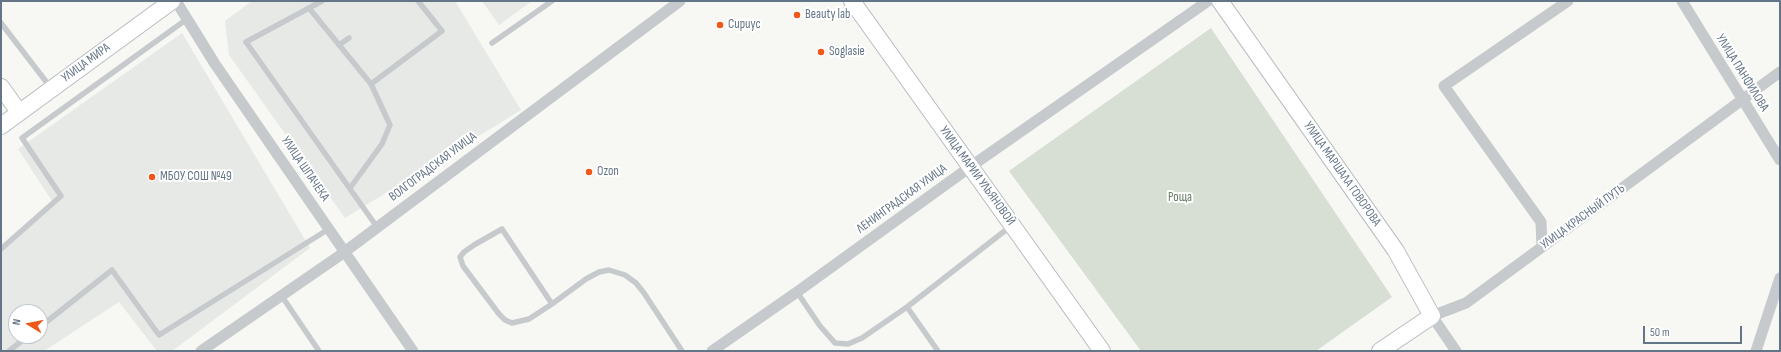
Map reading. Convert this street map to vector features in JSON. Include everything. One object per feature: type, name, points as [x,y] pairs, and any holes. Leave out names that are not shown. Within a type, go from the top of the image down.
[{"type":"street","name":"УЛИЦА МИРА","points":[[1,126],[172,1]]},
{"type":"street","name":"УЛИЦА ШПАЧЕКА","points":[[176,1],[215,64],[413,351]]},
{"type":"street","name":"ВОЛГОГРАДСКАЯ УЛИЦА","points":[[201,351],[344,252],[680,1]]},
{"type":"street","name":"УЛИЦА МАРИИ УЛЬЯНОВОЙ","points":[[852,1],[1102,351]]},
{"type":"street","name":"ЛЕНИНГРАДСКАЯ УЛИЦА","points":[[712,351],[798,292],[970,167],[1208,1]]},
{"type":"street","name":"УЛИЦА МАРШАЛА ГОВОРОВА","points":[[1220,1],[1396,251],[1432,316],[1456,351]]},
{"type":"street","points":[[1542,247],[1541,222],[1444,86],[1568,1]]},
{"type":"street","name":"УЛИЦА ПАНФИЛОВА","points":[[1682,1],[1780,160]]},
{"type":"street","name":"УЛИЦА КРАСНЫЙ ПУТЬ","points":[[1380,351],[1432,316],[1466,303],[1780,72]]},
{"type":"street","points":[[1,87],[19,112]]},
{"type":"street","points":[[1756,351],[1780,278]]},
{"type":"lane","points":[[322,1],[246,42],[378,226]]},
{"type":"lane","points":[[371,84],[442,31],[418,1]]},
{"type":"lane","points":[[492,43],[552,1]]},
{"type":"lane","points":[[309,8],[371,84],[390,125],[382,144],[350,188]]},
{"type":"lane","points":[[1,249],[61,196],[22,138],[187,18]]},
{"type":"lane","points":[[1,23],[52,89]]},
{"type":"lane","points":[[339,45],[349,38]]},
{"type":"lane","points":[[798,292],[820,326],[835,343],[841,345],[848,344],[862,338],[1012,225]]},
{"type":"lane","points":[[552,304],[502,229],[474,245],[464,252],[460,258],[463,266],[505,320],[512,323],[529,318],[552,304],[599,272],[609,270],[618,272],[625,275],[640,288],[682,351]]},
{"type":"lane","points":[[48,321],[112,270],[159,335],[324,232]]},
{"type":"lane","points":[[281,295],[319,351]]},
{"type":"lane","points":[[906,306],[938,351]]},
{"type":"lane","points":[[9,351],[18,344]]},
{"type":"shaded area","points":[[252,1],[455,1],[521,110],[345,218],[229,55],[225,21]]},
{"type":"shaded area","points":[[482,1],[532,1],[499,25]]},
{"type":"shaded area","name":"МБОУ СОШ №49","points":[[182,33],[310,248],[172,351],[157,351],[119,302],[44,351],[1,351],[1,247],[54,204],[18,149]]},
{"type":"green space","name":"Роща","points":[[1211,28],[1392,297],[1316,351],[1141,351],[1009,171]]},
{"type":"place","name":"Beauty lab","points":[[797,15]]},
{"type":"place","name":"Сириус","points":[[720,25]]},
{"type":"place","name":"Soglasie","points":[[821,52]]},
{"type":"place","name":"Ozon","points":[[589,172]]},
{"type":"place","name":"МБОУ СОШ №49","points":[[152,177]]}]
